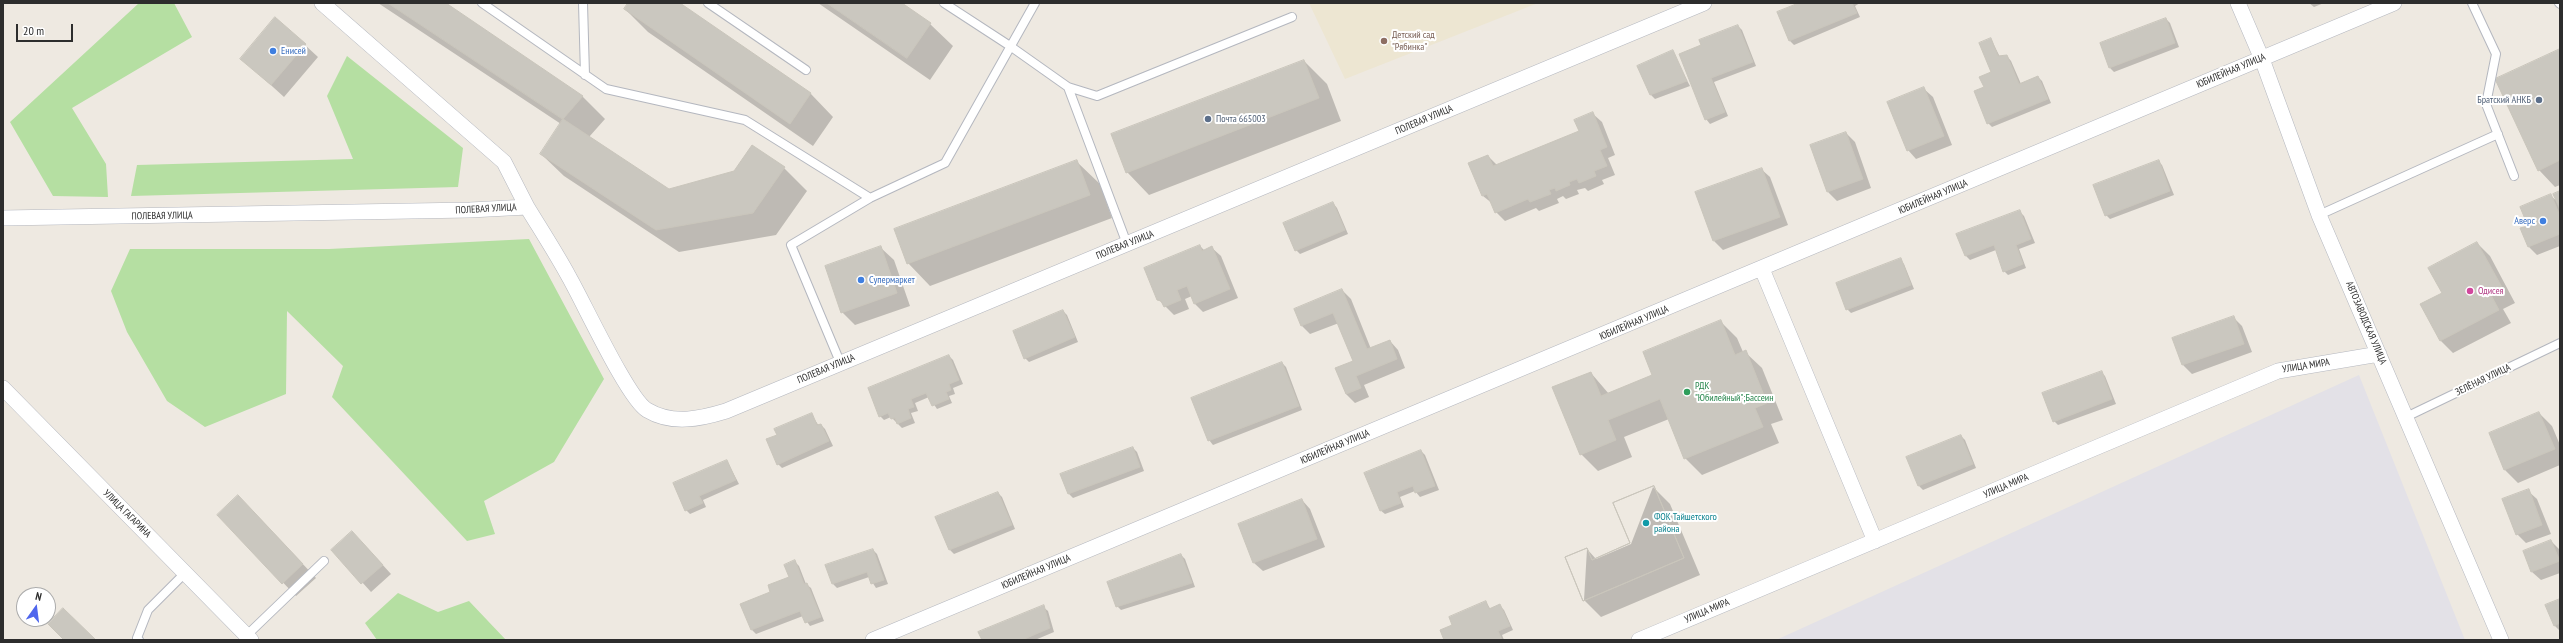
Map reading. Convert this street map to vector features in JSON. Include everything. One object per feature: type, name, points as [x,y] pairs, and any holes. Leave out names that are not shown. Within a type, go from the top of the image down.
[{"type":"street","points":[[322,3],[504,162],[527,207]]},
{"type":"street","name":"ПОЛЕВАЯ УЛИЦА","points":[[3,218],[470,210],[527,207],[568,275],[630,390],[645,409],[660,417],[701,419],[726,411],[840,362],[1128,244],[1704,3]]},
{"type":"street","name":"АВТОЗАВОДСКАЯ УЛИЦА","points":[[2238,3],[2262,59],[2319,215],[2502,640]]},
{"type":"street","name":"ЮБИЛЕЙНАЯ УЛИЦА","points":[[873,640],[2262,59],[2377,6],[2394,3]]},
{"type":"street","points":[[1762,269],[1875,541]]},
{"type":"street","name":"УЛИЦА МИРА","points":[[1639,640],[2278,370],[2379,354]]},
{"type":"street","name":"УЛИЦА ГАГАРИНА","points":[[3,388],[249,638]]},
{"type":"lane","points":[[482,3],[606,89],[745,120],[870,198]]},
{"type":"lane","points":[[583,3],[585,75]]},
{"type":"lane","points":[[708,3],[806,70]]},
{"type":"lane","points":[[944,3],[1010,46],[1068,87],[1097,96],[1292,17]]},
{"type":"lane","points":[[840,362],[792,245],[870,198],[945,163],[1035,3]]},
{"type":"lane","points":[[2472,3],[2496,54],[2486,104],[2514,176]]},
{"type":"lane","points":[[1068,87],[1128,244]]},
{"type":"lane","points":[[2319,215],[2498,134]]},
{"type":"lane","name":"ЗЕЛЁНАЯ УЛИЦА","points":[[2406,417],[2560,343]]},
{"type":"lane","points":[[249,638],[324,561]]},
{"type":"lane","points":[[139,640],[137,638],[148,610],[185,573]]},
{"type":"shaded area","name":"Детский сад \"Рябинка\"","points":[[1309,3],[1538,3],[1345,79]]},
{"type":"shaded area","points":[[2359,375],[2465,640],[1776,640]]},
{"type":"green space","points":[[139,3],[174,3],[192,37],[72,108],[106,164],[108,197],[53,196],[10,122]]},
{"type":"green space","points":[[347,56],[463,148],[458,187],[131,196],[137,165],[353,159],[327,96]]},
{"type":"green space","points":[[529,239],[604,379],[554,462],[484,501],[495,534],[467,541],[332,397],[343,366],[287,311],[286,394],[205,427],[167,401],[127,332],[111,291],[130,249],[329,249]]},
{"type":"green space","points":[[398,593],[438,612],[469,601],[506,640],[377,640],[365,623]]},
{"type":"building","points":[[388,3],[446,3],[583,96],[563,119]]},
{"type":"building","points":[[628,3],[680,3],[811,93],[790,124],[624,9]]},
{"type":"building","points":[[827,3],[902,3],[931,23],[907,58]]},
{"type":"building","points":[[1799,3],[1852,3],[1857,13],[1789,41],[1777,12]]},
{"type":"building","name":"Енисей","points":[[275,17],[306,44],[271,85],[240,59]]},
{"type":"building","points":[[2166,18],[2175,43],[2109,68],[2100,43]]},
{"type":"building","points":[[1738,25],[1753,62],[1711,78],[1725,112],[1705,120],[1679,54],[1701,45],[1699,40]]},
{"type":"building","points":[[1991,38],[1998,56],[2007,55],[2019,84],[2038,76],[2048,99],[1987,124],[1974,91],[1984,87],[1979,77],[1991,72],[1979,43]]},
{"type":"building","points":[[2560,49],[2560,160],[2538,171],[2495,79]]},
{"type":"building","points":[[1673,50],[1687,81],[1650,95],[1637,66]]},
{"type":"building","points":[[1304,60],[1319,98],[1126,173],[1111,134]]},
{"type":"building","points":[[1924,87],[1944,136],[1907,151],[1887,102]]},
{"type":"building","points":[[1593,112],[1607,147],[1600,150],[1607,166],[1594,171],[1596,176],[1579,183],[1577,179],[1569,182],[1570,185],[1556,191],[1555,188],[1549,190],[1551,194],[1530,202],[1528,199],[1495,213],[1487,194],[1482,196],[1468,163],[1488,155],[1493,166],[1579,131],[1574,120]]},
{"type":"building","points":[[563,119],[669,189],[734,171],[752,145],[785,167],[753,213],[656,230],[540,154]]},
{"type":"building","points":[[1846,132],[1863,179],[1827,192],[1810,145]]},
{"type":"building","points":[[1077,160],[1090,195],[907,264],[894,229]]},
{"type":"building","points":[[2159,160],[2170,191],[2105,216],[2093,185]]},
{"type":"building","points":[[1762,168],[1780,217],[1713,241],[1695,192]]},
{"type":"building","points":[[2560,191],[2560,209],[2553,194]]},
{"type":"building","name":"Аверс","points":[[2551,194],[2560,216],[2560,234],[2528,247],[2520,228],[2528,226],[2520,207]]},
{"type":"building","points":[[1333,202],[1345,230],[1295,251],[1283,223]]},
{"type":"building","points":[[2020,210],[2031,239],[2016,245],[2023,264],[2003,272],[1994,245],[1965,256],[1956,234]]},
{"type":"building","name":"Одисея","points":[[2477,242],[2503,289],[2491,295],[2499,310],[2440,341],[2420,304],[2442,293],[2428,268]]},
{"type":"building","points":[[1200,245],[1202,251],[1212,246],[1230,289],[1194,304],[1187,286],[1177,290],[1181,300],[1164,307],[1161,301],[1157,300],[1144,268]]},
{"type":"building","name":"Супермаркет","points":[[881,246],[897,293],[841,313],[825,266]]},
{"type":"building","points":[[1901,258],[1911,285],[1846,310],[1836,283]]},
{"type":"building","points":[[1342,289],[1367,349],[1390,340],[1397,359],[1356,376],[1361,388],[1346,394],[1335,368],[1353,361],[1333,313],[1301,326],[1294,309]]},
{"type":"building","points":[[1063,310],[1075,337],[1024,359],[1013,331]]},
{"type":"building","points":[[2234,316],[2244,344],[2182,365],[2172,338]]},
{"type":"building","name":"РДК \"Юбилейный\";Бассеин","points":[[1721,320],[1735,355],[1746,350],[1767,403],[1755,408],[1763,427],[1684,459],[1660,399],[1608,420],[1616,440],[1580,455],[1552,387],[1591,372],[1601,396],[1652,375],[1643,352]]},
{"type":"building","points":[[949,355],[959,380],[949,384],[951,390],[946,392],[949,399],[932,406],[926,393],[911,399],[914,407],[908,409],[911,418],[897,424],[895,418],[891,419],[888,413],[879,417],[868,388]]},
{"type":"building","points":[[1282,362],[1299,406],[1208,441],[1191,398]]},
{"type":"building","points":[[2102,371],[2112,399],[2053,422],[2042,393]]},
{"type":"building","points":[[2539,412],[2555,449],[2504,470],[2489,433]]},
{"type":"building","points":[[812,413],[817,425],[821,424],[829,441],[777,465],[766,439],[777,435],[774,429]]},
{"type":"building","points":[[1961,435],[1973,464],[1918,486],[1906,457]]},
{"type":"building","points":[[1133,447],[1140,467],[1068,494],[1060,474]]},
{"type":"building","points":[[1421,450],[1435,486],[1415,493],[1413,486],[1397,492],[1401,503],[1380,511],[1364,473]]},
{"type":"building","points":[[727,460],[736,480],[699,496],[703,503],[685,511],[673,483]]},
{"type":"building","name":"ФОК Тайшетского района","points":[[1654,486],[1684,558],[1583,601],[1565,557],[1587,548],[1592,560],[1630,543],[1613,503]]},
{"type":"building","name":"ФОК Тайшетского района","points":[[1654,486],[1684,558],[1583,601],[1565,557],[1587,548],[1592,560],[1630,543],[1613,503]]},
{"type":"building","points":[[2529,489],[2542,525],[2516,535],[2502,499]]},
{"type":"building","points":[[998,492],[1012,525],[949,550],[935,517]]},
{"type":"building","points":[[238,495],[303,564],[282,584],[217,515]]},
{"type":"building","points":[[1302,499],[1317,539],[1253,563],[1238,524]]},
{"type":"building","points":[[352,531],[383,565],[361,584],[331,550]]},
{"type":"building","points":[[2551,540],[2560,561],[2531,572],[2523,551]]},
{"type":"building","points":[[873,549],[884,580],[871,584],[867,572],[832,584],[825,565]]},
{"type":"building","points":[[1181,554],[1192,583],[1116,607],[1107,582]]},
{"type":"building","points":[[795,560],[804,584],[807,583],[821,617],[805,623],[800,611],[751,630],[740,604],[770,592],[768,585],[789,577],[784,565]]},
{"type":"building","points":[[2560,599],[2560,623],[2554,626],[2545,605]]},
{"type":"building","points":[[1486,601],[1489,609],[1500,604],[1510,626],[1498,631],[1502,640],[1444,640],[1440,630],[1452,625],[1449,617]]},
{"type":"building","points":[[1044,605],[1050,628],[1022,640],[982,640],[978,632]]},
{"type":"building","points":[[63,608],[96,640],[64,640],[51,627],[56,627],[56,615]]},
{"type":"place","name":"Детский сад \"Рябинка\"","points":[[1384,41]]},
{"type":"place","name":"Енисей","points":[[273,51]]},
{"type":"place","name":"Братский АНКБ","points":[[2539,100]]},
{"type":"place","name":"Почта 665003","points":[[1208,119]]},
{"type":"place","name":"Аверс","points":[[2543,221]]},
{"type":"place","name":"Супермаркет","points":[[861,280]]},
{"type":"place","name":"Одисея","points":[[2470,291]]},
{"type":"place","name":"РДК \"Юбилейный\";Бассеин","points":[[1687,392]]},
{"type":"place","name":"ФОК Тайшетского района","points":[[1646,523]]}]
